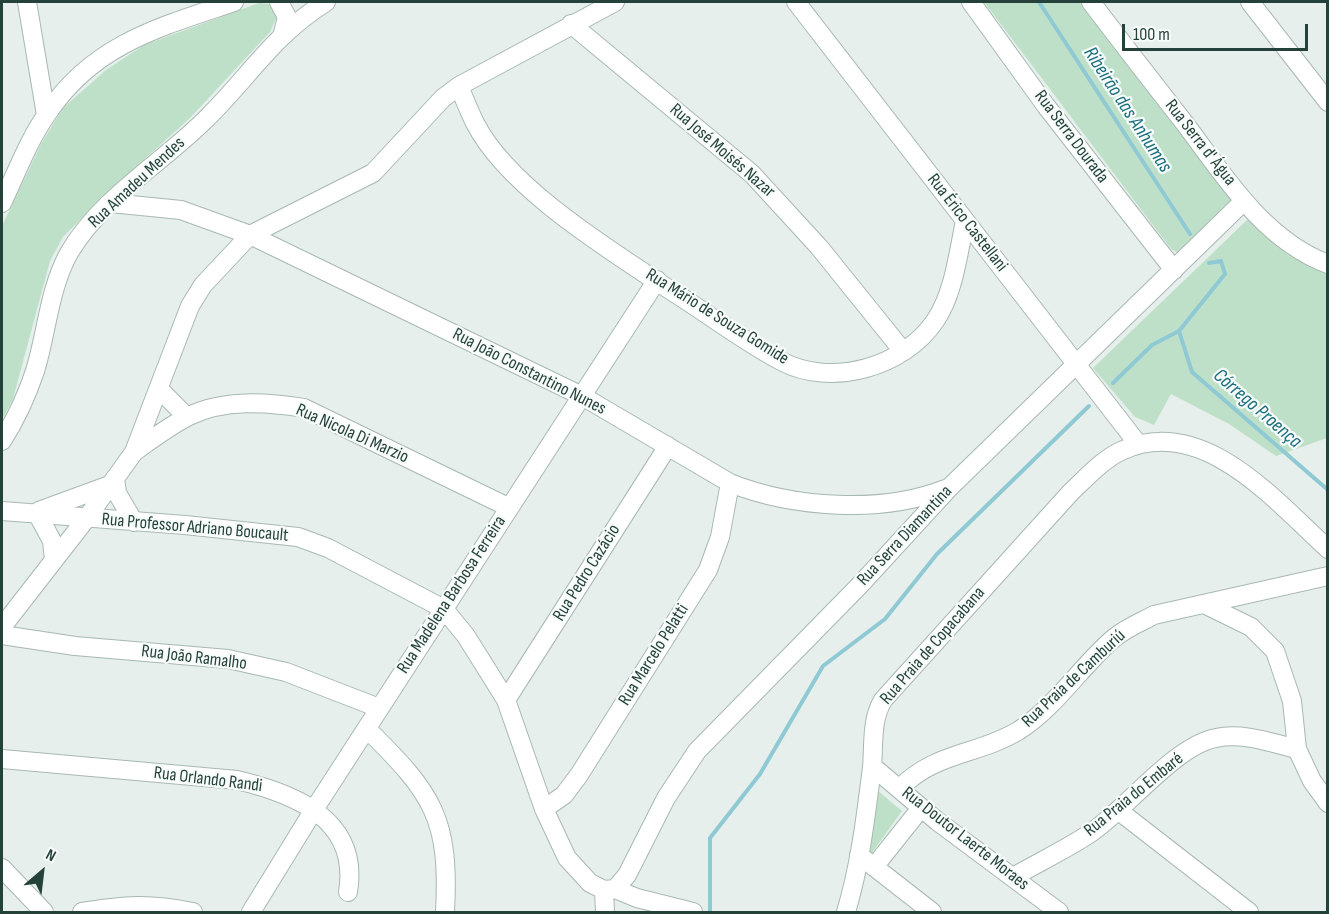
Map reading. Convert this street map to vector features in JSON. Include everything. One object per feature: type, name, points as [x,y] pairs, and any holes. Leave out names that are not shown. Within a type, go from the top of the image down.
[{"type":"street","points":[[27,2],[46,115]]},
{"type":"street","points":[[2,203],[46,115],[66,88],[102,56],[143,32],[234,2]]},
{"type":"street","points":[[279,2],[287,17],[283,33]]},
{"type":"street","name":"Rua Amadeu Mendes","points":[[2,441],[16,416],[35,370],[59,274],[70,252],[91,224],[111,203],[208,118],[283,33],[326,2]]},
{"type":"street","points":[[2,627],[86,519],[134,452],[160,390],[190,306],[203,285],[250,235],[373,173],[442,98],[459,86],[615,2]]},
{"type":"street","name":"Rua Érico Castellani","points":[[796,2],[1138,444]]},
{"type":"street","name":"Rua Serra Dourada","points":[[971,2],[1046,106],[1174,270]]},
{"type":"street","name":"Rua Serra d' Água","points":[[1090,2],[1244,201],[1280,237],[1305,254],[1328,264]]},
{"type":"street","points":[[1250,2],[1328,102]]},
{"type":"street","name":"Rua José Moisés Nazar","points":[[571,24],[752,174],[819,247],[902,350]]},
{"type":"street","name":"Rua Mário de Souza Gomide","points":[[459,86],[476,125],[509,167],[531,189],[556,210],[657,280],[783,362],[818,371],[843,372],[886,362],[921,337],[935,320],[948,294],[965,221]]},
{"type":"street","name":"Rua Serra Diamantina","points":[[606,889],[627,875],[666,798],[692,758],[859,586],[950,487],[1077,366],[1244,201]]},
{"type":"street","name":"Rua João Constantino Nunes","points":[[111,203],[181,210],[250,235],[582,396],[730,483],[756,493],[846,504],[888,504],[921,499],[950,487]]},
{"type":"street","name":"Rua Madelena Barbosa Ferreira","points":[[251,912],[508,507],[657,280]]},
{"type":"street","points":[[160,390],[187,417]]},
{"type":"street","name":"Rua Nicola Di Marzio","points":[[134,452],[187,417],[224,405],[251,403],[304,408],[508,507]]},
{"type":"street","points":[[1138,444],[1161,442],[1186,444],[1234,465],[1328,549]]},
{"type":"street","name":"Rua Praia de Copacabana","points":[[846,912],[859,855],[872,766],[876,711],[883,700],[1071,492],[1096,468],[1118,452],[1138,444]]},
{"type":"street","name":"Rua Pedro Cazácio","points":[[506,700],[668,446]]},
{"type":"street","points":[[54,560],[52,541],[34,514],[113,482]]},
{"type":"street","points":[[113,482],[134,522]]},
{"type":"street","name":"Rua Marcelo Pelatti","points":[[544,810],[564,795],[579,775],[708,570],[720,537],[730,483]]},
{"type":"street","name":"Rua Professor Adriano Boucault","points":[[2,511],[298,537],[328,548],[444,609],[466,636],[506,700],[544,810],[567,858],[581,876],[606,889]]},
{"type":"street","name":"Rua Praia de Camburiú","points":[[900,788],[914,774],[943,758],[999,741],[1019,730],[1042,712],[1115,637],[1133,625],[1154,615],[1328,576]]},
{"type":"street","points":[[1206,605],[1251,627],[1275,651],[1292,701],[1297,749],[1312,781],[1328,803]]},
{"type":"street","name":"Rua João Ramalho","points":[[2,635],[75,646],[228,659],[286,672],[379,708]]},
{"type":"street","points":[[367,729],[406,768],[428,797],[436,817],[444,851],[445,912]]},
{"type":"street","name":"Rua Praia do Embaré","points":[[1013,877],[1092,832],[1119,811],[1162,771],[1192,749],[1214,738],[1251,738],[1297,749]]},
{"type":"street","name":"Rua Orlando Randi","points":[[2,759],[237,780],[270,788],[315,808],[335,829],[347,852],[351,872],[348,892]]},
{"type":"street","name":"Rua Doutor Laerte Moraes","points":[[872,766],[921,807],[1059,912]]},
{"type":"street","points":[[874,867],[921,807]]},
{"type":"street","points":[[1119,811],[1249,912]]},
{"type":"street","points":[[859,855],[932,912]]},
{"type":"street","points":[[2,868],[44,912]]},
{"type":"street","points":[[605,912],[606,889],[693,912]]},
{"type":"street","points":[[82,912],[131,904],[155,904],[193,912]]},
{"type":"green space","points":[[984,2],[1085,2],[1234,201],[1178,253],[1171,249]]},
{"type":"green space","points":[[259,3],[270,4],[276,11],[276,19],[270,32],[190,118],[107,193],[63,237],[50,261],[13,399],[2,420],[2,226],[41,144],[63,108],[106,70],[144,45]]},
{"type":"green space","points":[[1248,219],[1287,254],[1327,274],[1327,438],[1276,456],[1229,424],[1171,394],[1154,425],[1135,417],[1093,368]]},
{"type":"green space","points":[[877,790],[902,811],[871,854],[866,851]]},
{"type":"waterway","name":"Ribeirão das Anhumas","points":[[1039,2],[1190,234]]},
{"type":"waterway","name":"Córrego Proença","points":[[1209,263],[1221,261],[1225,274],[1179,331],[1192,372],[1328,490]]},
{"type":"waterway","points":[[1113,383],[1152,345],[1179,331]]},
{"type":"waterway","points":[[710,912],[710,838],[760,774],[823,666],[885,619],[937,554],[1089,406]]}]
